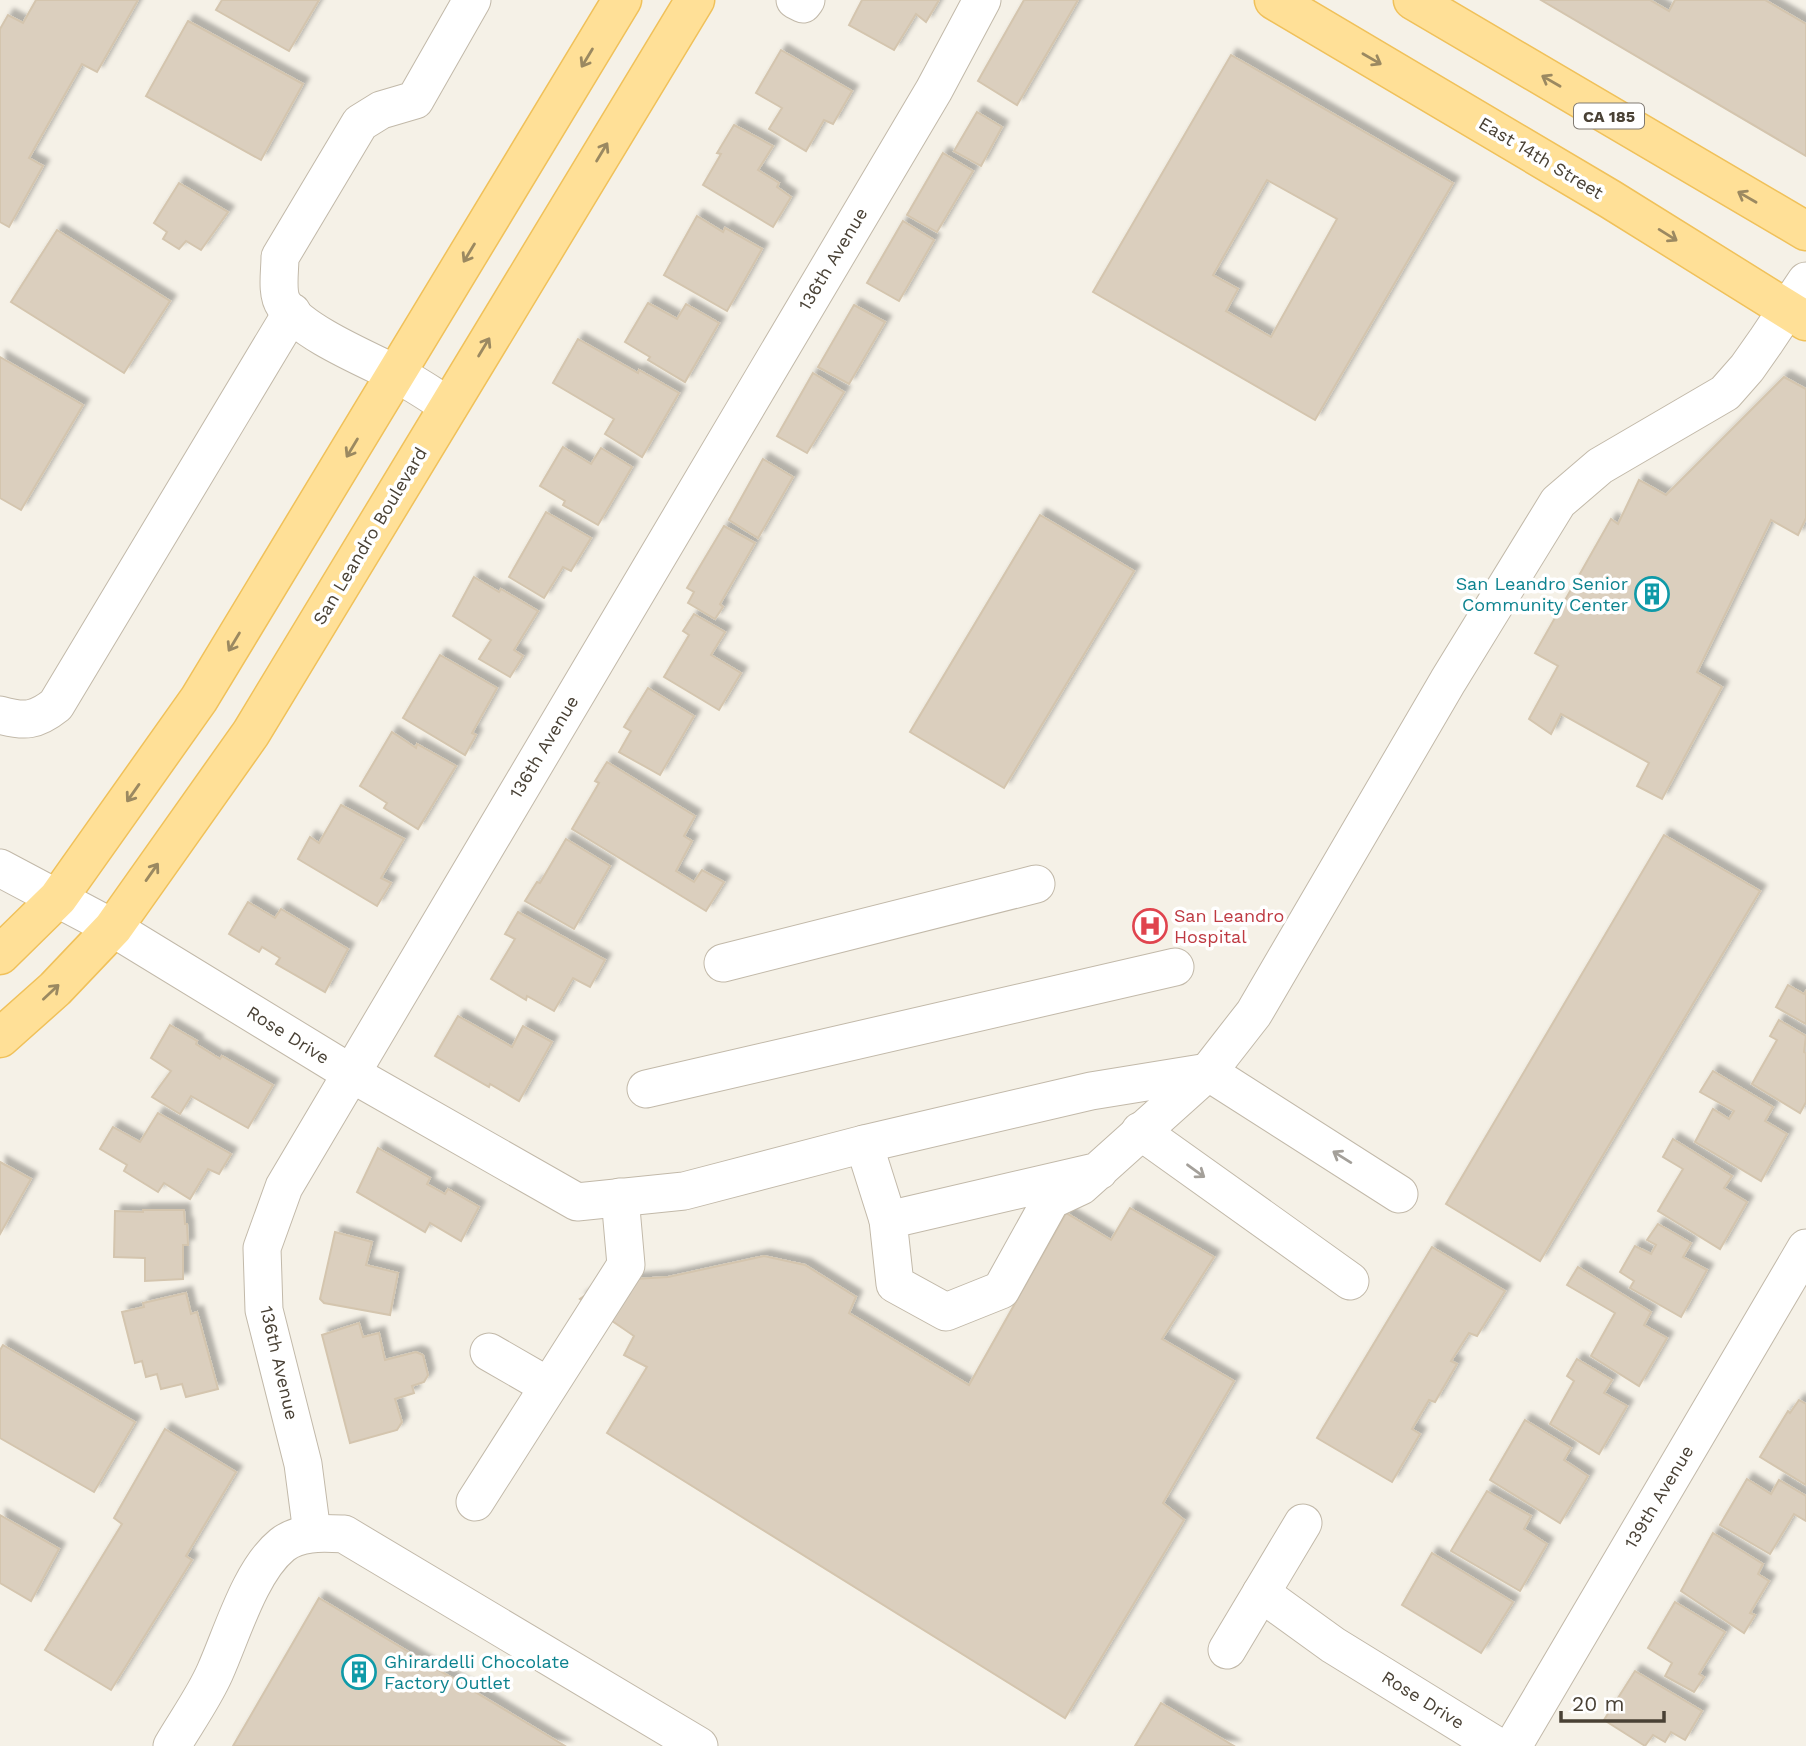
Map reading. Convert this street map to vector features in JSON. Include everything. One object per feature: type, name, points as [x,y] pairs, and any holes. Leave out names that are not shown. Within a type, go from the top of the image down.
[{"type":"main road","points":[[0,955],[58,898],[199,699],[622,0]]},
{"type":"main road","name":"San Leandro Boulevard","points":[[0,1038],[55,989],[113,928],[251,733],[695,0]]},
{"type":"main road","name":"East 14th Street","points":[[1274,0],[1598,192],[1800,305]]},
{"type":"main road","name":"CA 185","points":[[1413,0],[1806,231]]},
{"type":"street","points":[[449,406],[310,328],[283,304],[279,283],[281,257],[360,123],[381,110],[415,100],[472,0]]},
{"type":"street","points":[[795,0],[803,4],[806,0]]},
{"type":"street","name":"136th Avenue","points":[[312,1533],[303,1464],[264,1310],[262,1248],[284,1187],[934,90],[982,0]]},
{"type":"street","points":[[864,1143],[888,1220],[895,1284],[946,1312],[1001,1290],[1051,1200],[1081,1186],[1208,1072],[1254,1013],[1443,690],[1558,502],[1600,466],[1725,393],[1800,305]]},
{"type":"street","points":[[0,715],[16,719],[40,718],[56,705],[292,312]]},
{"type":"street","name":"Rose Drive","points":[[0,868],[113,928],[352,1074],[577,1202],[620,1197]]},
{"type":"street","points":[[723,963],[1036,884]]},
{"type":"street","points":[[646,1089],[1175,967]]},
{"type":"street","points":[[475,1502],[626,1265],[620,1197],[684,1191],[864,1143],[1091,1091],[1208,1072],[1399,1194]]},
{"type":"street","points":[[1140,1132],[1350,1281]]},
{"type":"street","points":[[888,1220],[1099,1171]]},
{"type":"street","name":"139th Avenue","points":[[1513,1746],[1806,1248]]},
{"type":"street","points":[[489,1352],[548,1386]]},
{"type":"street","points":[[1227,1650],[1303,1523]]},
{"type":"street","points":[[172,1746],[215,1673],[227,1640],[261,1570],[283,1544],[312,1533],[344,1534],[699,1746]]},
{"type":"street","name":"Rose Drive","points":[[1261,1593],[1333,1645],[1497,1746]]},
{"type":"building","points":[[36,0],[138,0],[97,72],[82,64],[29,158],[43,166],[9,227],[0,222],[0,29],[8,15],[23,23]]},
{"type":"building","points":[[222,0],[319,0],[289,51],[216,10]]},
{"type":"building","points":[[862,0],[939,0],[926,22],[916,14],[894,50],[849,25]]},
{"type":"building","points":[[1024,0],[1078,0],[1017,105],[978,81]]},
{"type":"building","points":[[1541,0],[1650,0],[1669,11],[1675,0],[1765,0],[1806,24],[1806,156]]},
{"type":"building","points":[[188,21],[303,84],[261,160],[146,96]]},
{"type":"building","points":[[781,50],[852,91],[833,124],[824,120],[806,151],[769,129],[782,108],[756,93]]},
{"type":"building","points":[[1231,55],[1453,183],[1315,420],[1093,292]],"holes":[[[1267,180],[1337,219],[1271,337],[1226,311],[1238,289],[1213,275]]]},
{"type":"building","points":[[977,112],[1002,127],[981,166],[954,151]]},
{"type":"building","points":[[734,125],[773,146],[758,170],[779,183],[777,187],[791,197],[773,227],[703,185],[721,154],[717,153]]},
{"type":"building","points":[[943,153],[973,171],[937,232],[907,215]]},
{"type":"building","points":[[179,183],[228,212],[201,250],[186,241],[179,249],[163,239],[167,232],[154,223]]},
{"type":"building","points":[[697,216],[723,232],[725,228],[762,249],[727,311],[664,275]]},
{"type":"building","points":[[903,221],[934,240],[899,301],[867,283]]},
{"type":"building","points":[[57,230],[170,301],[124,373],[11,302]]},
{"type":"building","points":[[648,303],[677,319],[686,304],[719,323],[685,382],[648,360],[650,357],[625,342]]},
{"type":"building","points":[[854,305],[885,322],[849,384],[818,367]]},
{"type":"building","points":[[578,339],[679,393],[642,457],[605,434],[614,419],[553,383]]},
{"type":"building","points":[[0,357],[83,405],[21,510],[0,498]]},
{"type":"building","points":[[813,373],[844,392],[807,453],[777,436]]},
{"type":"building","name":"San Leandro Senior Community Center","points":[[1784,377],[1806,389],[1806,518],[1798,535],[1771,520],[1697,672],[1722,687],[1662,799],[1637,786],[1649,763],[1561,714],[1551,734],[1529,719],[1558,666],[1535,653],[1611,519],[1618,524],[1639,480],[1666,495]]},
{"type":"building","points":[[563,447],[591,464],[601,448],[632,467],[598,525],[563,505],[565,501],[540,486]]},
{"type":"building","points":[[763,459],[793,477],[758,538],[729,520]]},
{"type":"building","points":[[546,512],[591,538],[571,571],[563,567],[544,598],[509,577]]},
{"type":"building","points":[[1040,515],[1134,571],[1004,788],[910,732]]},
{"type":"building","points":[[724,526],[755,543],[720,604],[723,607],[715,619],[688,603],[694,592],[687,588]]},
{"type":"building","points":[[474,577],[538,611],[514,650],[523,656],[510,677],[479,659],[491,640],[453,616]]},
{"type":"building","points":[[694,614],[725,632],[711,655],[741,673],[719,710],[664,677],[689,635],[683,631]]},
{"type":"building","points":[[440,655],[497,688],[472,733],[476,735],[465,755],[403,718]]},
{"type":"building","points":[[648,688],[694,716],[660,775],[619,752],[631,731],[624,727]]},
{"type":"building","points":[[392,732],[416,748],[417,744],[456,766],[418,829],[384,808],[387,803],[360,786]]},
{"type":"building","points":[[607,762],[695,816],[684,836],[692,841],[676,871],[694,882],[702,870],[724,882],[706,911],[572,829],[599,783],[595,781]]},
{"type":"building","points":[[341,805],[404,839],[381,878],[391,883],[377,906],[298,859],[310,837],[319,843]]},
{"type":"building","points":[[1664,835],[1760,891],[1540,1261],[1446,1204]]},
{"type":"building","points":[[566,839],[610,866],[574,929],[525,901],[537,882],[540,883]]},
{"type":"building","points":[[248,902],[275,918],[281,909],[348,949],[325,992],[276,964],[280,958],[262,947],[259,952],[229,934]]},
{"type":"building","points":[[518,912],[605,960],[590,987],[573,978],[554,1011],[527,996],[526,1000],[491,979],[515,939],[505,934]]},
{"type":"building","points":[[1788,985],[1804,994],[1806,991],[1806,1024],[1776,1007]]},
{"type":"building","points":[[458,1016],[512,1047],[523,1026],[552,1042],[519,1101],[435,1056]]},
{"type":"building","points":[[1779,1020],[1806,1036],[1806,1102],[1800,1113],[1752,1084],[1777,1040],[1770,1036]]},
{"type":"building","points":[[170,1025],[220,1059],[222,1056],[273,1085],[248,1128],[191,1096],[180,1114],[152,1097],[171,1071],[151,1058]]},
{"type":"building","points":[[1713,1071],[1773,1107],[1765,1121],[1787,1134],[1761,1181],[1695,1142],[1713,1109],[1729,1119],[1734,1111],[1700,1092]]},
{"type":"building","points":[[158,1113],[231,1154],[219,1174],[208,1169],[190,1199],[164,1183],[158,1192],[124,1171],[127,1165],[100,1149],[113,1127],[140,1142]]},
{"type":"building","points":[[1673,1139],[1732,1176],[1724,1188],[1747,1202],[1720,1249],[1658,1211],[1683,1169],[1663,1157]]},
{"type":"building","points":[[378,1148],[430,1178],[427,1184],[445,1194],[448,1189],[479,1207],[461,1241],[430,1223],[425,1232],[357,1192]]},
{"type":"building","points":[[0,1162],[31,1179],[0,1234]]},
{"type":"building","points":[[1130,1208],[1214,1257],[1162,1339],[1234,1381],[1163,1503],[1184,1520],[1065,1718],[607,1433],[647,1367],[624,1355],[634,1336],[580,1299],[612,1276],[635,1279],[668,1277],[764,1256],[805,1265],[856,1297],[849,1313],[969,1385],[1066,1213],[1111,1240]]},
{"type":"building","points":[[184,1210],[188,1245],[183,1245],[183,1279],[145,1281],[145,1258],[114,1257],[115,1211]]},
{"type":"building","points":[[1658,1224],[1691,1243],[1683,1257],[1707,1270],[1681,1317],[1630,1288],[1634,1281],[1620,1272],[1635,1246],[1651,1254],[1656,1245],[1647,1240]]},
{"type":"building","points":[[335,1232],[372,1242],[366,1265],[398,1273],[390,1315],[324,1303],[320,1299]]},
{"type":"building","points":[[1432,1247],[1505,1291],[1477,1336],[1469,1333],[1451,1361],[1457,1364],[1435,1402],[1429,1400],[1412,1429],[1420,1434],[1392,1482],[1317,1438]]},
{"type":"building","points":[[1578,1267],[1651,1312],[1644,1325],[1667,1338],[1639,1386],[1591,1356],[1615,1313],[1567,1285]]},
{"type":"building","points":[[186,1293],[191,1314],[197,1312],[218,1389],[186,1397],[182,1384],[161,1389],[157,1374],[146,1377],[142,1361],[135,1363],[122,1312],[144,1307],[143,1303]]},
{"type":"building","points":[[359,1323],[363,1337],[379,1333],[385,1360],[416,1352],[423,1355],[428,1375],[424,1382],[412,1386],[414,1393],[395,1399],[402,1422],[397,1430],[350,1443],[322,1335]]},
{"type":"building","points":[[3,1345],[135,1422],[94,1492],[0,1438],[0,1350]]},
{"type":"building","points":[[1577,1359],[1612,1380],[1604,1393],[1627,1406],[1599,1454],[1550,1424],[1574,1381],[1567,1376]]},
{"type":"building","points":[[1799,1400],[1806,1404],[1806,1485],[1760,1457],[1788,1411],[1790,1413]]},
{"type":"building","points":[[1525,1420],[1571,1448],[1564,1460],[1588,1476],[1560,1523],[1490,1480]]},
{"type":"building","points":[[165,1429],[236,1472],[186,1556],[192,1560],[111,1690],[45,1650],[122,1524],[114,1518]]},
{"type":"building","points":[[1747,1479],[1771,1494],[1779,1480],[1806,1496],[1806,1521],[1794,1514],[1770,1554],[1720,1525]]},
{"type":"building","points":[[1487,1491],[1531,1516],[1524,1529],[1547,1544],[1520,1591],[1451,1551]]},
{"type":"building","points":[[0,1515],[59,1549],[31,1601],[0,1583]]},
{"type":"building","points":[[1713,1533],[1763,1564],[1758,1574],[1769,1581],[1750,1613],[1755,1615],[1744,1633],[1681,1591]]},
{"type":"building","points":[[1432,1553],[1513,1602],[1481,1653],[1402,1605]]},
{"type":"building","name":"Ghirardelli Chocolate Factory Outlet","points":[[319,1598],[565,1746],[233,1746]]},
{"type":"building","points":[[1675,1602],[1725,1632],[1699,1674],[1704,1677],[1694,1692],[1665,1676],[1672,1663],[1648,1648]]},
{"type":"building","points":[[1635,1671],[1702,1711],[1685,1740],[1671,1732],[1665,1742],[1653,1735],[1645,1746],[1604,1720]]},
{"type":"building","points":[[1161,1703],[1234,1746],[1135,1746]]},
{"type":"place","name":"San Leandro Senior Community Center","points":[[1652,594]]},
{"type":"place","name":"San Leandro Hospital","points":[[1150,926]]},
{"type":"place","name":"Ghirardelli Chocolate Factory Outlet","points":[[359,1672]]}]
